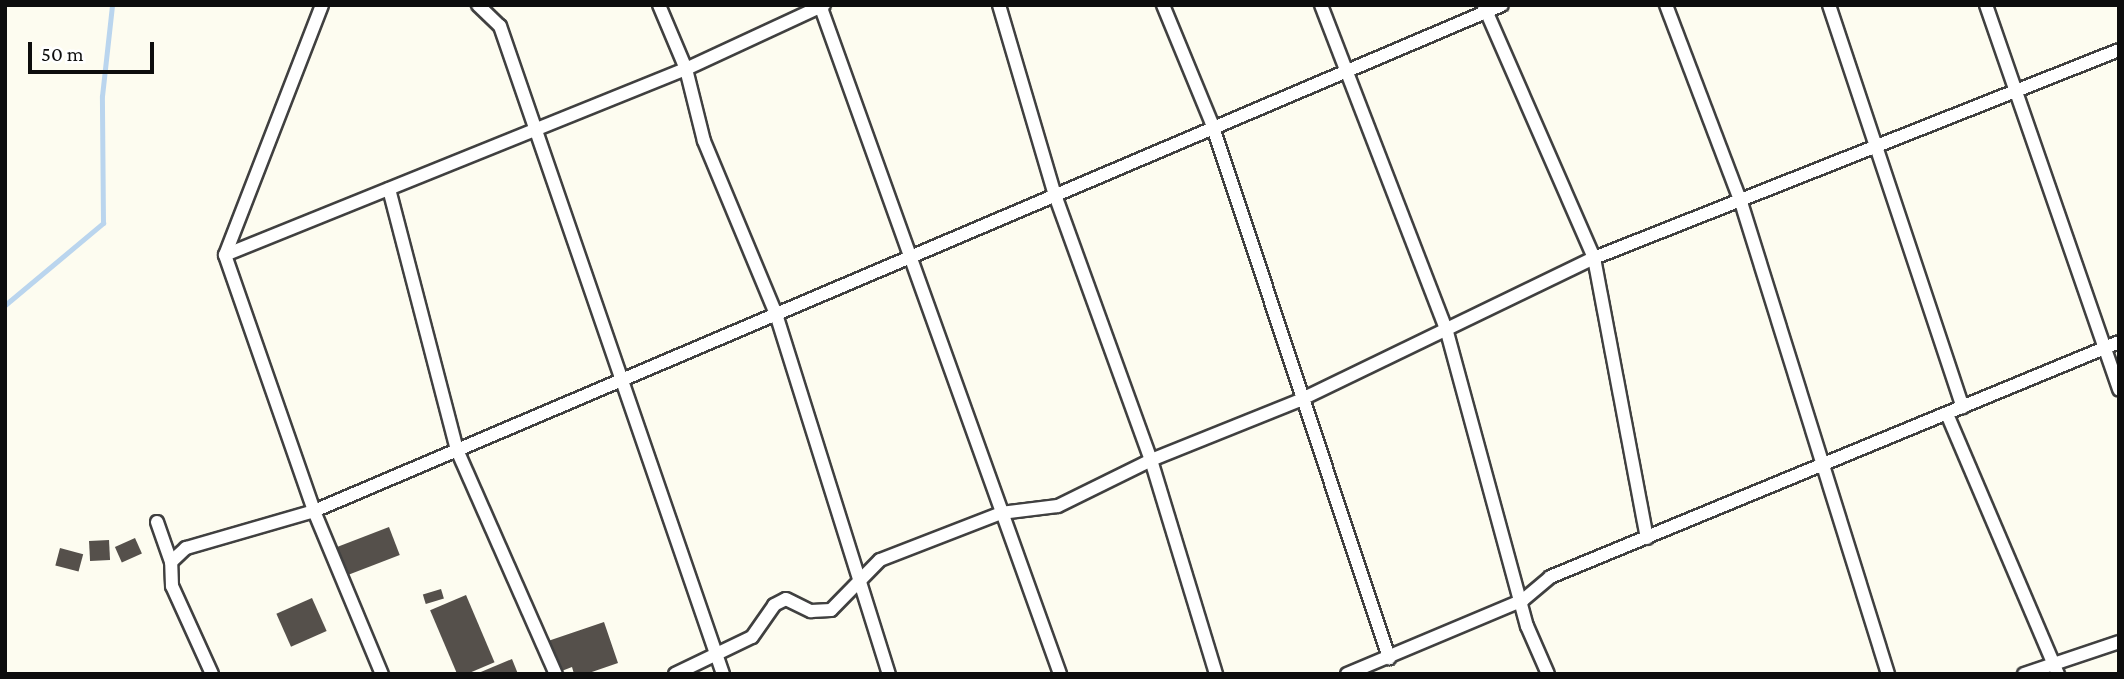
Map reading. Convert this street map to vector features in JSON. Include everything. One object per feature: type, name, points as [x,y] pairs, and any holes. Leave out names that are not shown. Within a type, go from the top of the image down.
[{"type":"street","points":[[322,5],[225,255],[314,511],[382,674]]},
{"type":"street","points":[[478,5],[500,26],[531,128],[723,674]]},
{"type":"street","points":[[659,5],[686,69],[704,141],[776,314],[861,573],[889,674]]},
{"type":"street","points":[[999,5],[1055,195],[1151,460],[1216,674]]},
{"type":"street","points":[[1163,5],[1212,124],[1300,400],[1389,658]]},
{"type":"street","points":[[1321,5],[1343,70],[1447,331],[1522,600],[1548,674]]},
{"type":"street","points":[[171,562],[186,548],[314,511],[1055,195],[1212,124],[1485,8],[1502,5]]},
{"type":"street","points":[[1666,5],[1741,202],[1819,467],[1888,674]]},
{"type":"street","points":[[1829,5],[1875,150],[1963,407]]},
{"type":"street","points":[[1986,5],[2119,390]]},
{"type":"street","points":[[225,255],[531,128],[686,69],[822,6],[915,254],[1001,513],[1060,674]]},
{"type":"street","points":[[1485,8],[1594,258],[1647,538]]},
{"type":"street","points":[[675,674],[752,637],[786,599],[811,611],[831,610],[847,599],[861,573],[1001,513],[1058,506],[1151,460],[1300,400],[1594,258],[2018,95],[2119,50]]},
{"type":"street","points":[[389,189],[457,450],[556,674]]},
{"type":"street","points":[[1347,674],[1522,600],[1550,577],[2119,342]]},
{"type":"street","points":[[1947,414],[2056,669]]},
{"type":"street","points":[[157,522],[171,562],[172,586],[212,674]]},
{"type":"street","points":[[2024,674],[2056,669],[2119,642]]},
{"type":"building","points":[[389,527],[400,555],[347,575],[336,547]]},
{"type":"building","points":[[135,538],[142,554],[122,562],[115,547]]},
{"type":"building","points":[[109,540],[110,560],[90,561],[89,541]]},
{"type":"building","points":[[60,548],[83,554],[79,572],[55,565]]},
{"type":"building","points":[[441,589],[444,599],[426,604],[423,595]]},
{"type":"building","points":[[466,595],[495,662],[467,674],[457,674],[430,610]]},
{"type":"building","points":[[312,598],[327,631],[291,647],[276,614]]},
{"type":"building","points":[[604,622],[618,663],[586,674],[574,674],[572,667],[559,672],[548,641]]},
{"type":"building","points":[[512,659],[518,674],[476,674]]},
{"type":"waterway","points":[[5,305],[103,223],[102,96],[112,5]]}]
